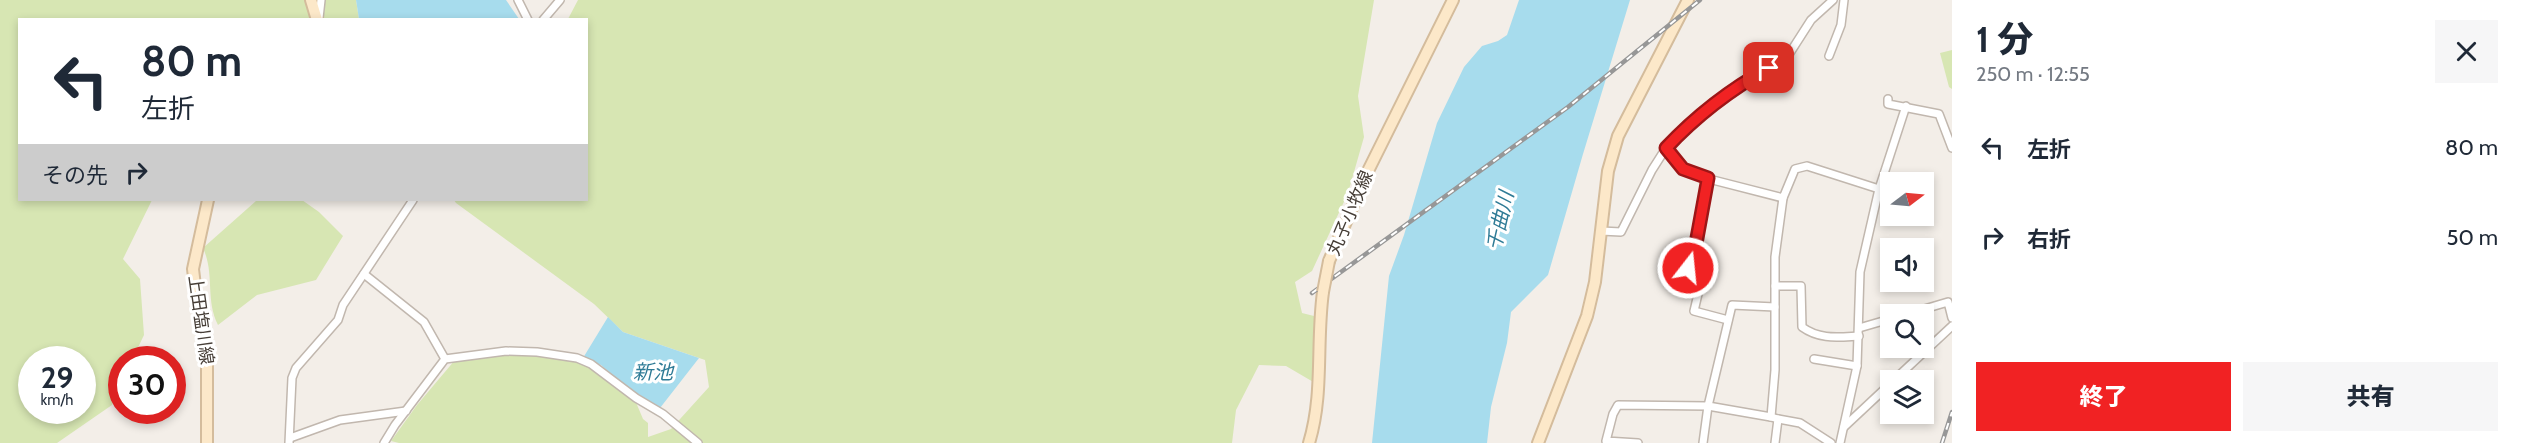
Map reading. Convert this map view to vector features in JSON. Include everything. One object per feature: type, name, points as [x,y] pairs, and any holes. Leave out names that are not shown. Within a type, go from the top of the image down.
[{"type":"street","points":[[311,0],[317,18]]},
{"type":"street","points":[[318,18],[321,0]]},
{"type":"street","points":[[518,0],[527,18]]},
{"type":"street","points":[[545,18],[560,0]]},
{"type":"street","name":"丸子小牧線","points":[[1309,443],[1319,396],[1319,317],[1329,261],[1368,171],[1453,0]]},
{"type":"street","points":[[1538,443],[1587,316],[1595,282],[1608,171],[1618,136],[1688,0]]},
{"type":"street","points":[[1601,231],[1621,232],[1652,170],[1666,148],[1689,124],[1714,105],[1752,78],[1786,58],[1811,20],[1833,0]]},
{"type":"street","points":[[1829,56],[1841,25],[1844,0]]},
{"type":"street","points":[[1888,99],[1888,104],[1939,114],[1952,148]]},
{"type":"street","points":[[1840,443],[1857,366],[1860,272],[1878,189],[1906,106]]},
{"type":"street","points":[[1666,148],[1683,169],[1783,198]]},
{"type":"street","points":[[1775,443],[1775,257],[1783,198],[1795,169],[1807,165],[1878,189]]},
{"type":"street","points":[[1708,178],[1695,249],[1688,268],[1681,277],[1681,283],[1685,288],[1698,294],[1694,311],[1728,320]]},
{"type":"street","name":"上田塩川線","points":[[207,443],[207,348],[193,269],[208,201]]},
{"type":"street","points":[[406,411],[340,420],[289,441],[292,378],[296,368],[338,320],[343,305],[412,201]]},
{"type":"street","points":[[364,274],[424,322],[445,359]]},
{"type":"street","points":[[1775,286],[1802,286],[1802,327],[1811,334],[1828,338],[1859,332],[1880,323]]},
{"type":"street","points":[[1934,306],[1948,302],[1952,318]]},
{"type":"street","points":[[1703,443],[1708,406],[1732,305],[1775,307]]},
{"type":"street","points":[[1905,370],[1952,326]]},
{"type":"street","points":[[384,443],[445,359],[506,351],[537,352],[577,358],[591,364],[636,398],[663,414],[698,443]]},
{"type":"street","points":[[1814,358],[1857,366]]},
{"type":"street","points":[[1844,427],[1880,393]]},
{"type":"street","points":[[1638,443],[1606,441],[1613,414],[1618,405],[1708,406],[1800,423],[1831,443]]},
{"type":"green space","points":[[0,0],[356,0],[359,18],[18,18],[18,201],[152,201],[123,259],[140,279],[144,335],[139,346],[108,346],[108,408],[96,416],[96,346],[18,346],[18,424],[84,424],[57,443],[0,443]]},
{"type":"green space","points":[[578,0],[1374,0],[1358,96],[1364,137],[1348,193],[1312,271],[1295,282],[1302,313],[1314,316],[1315,383],[1286,366],[1259,365],[1236,410],[1232,443],[399,443],[391,441],[417,405],[455,360],[507,355],[539,355],[575,361],[591,367],[635,400],[643,419],[648,423],[648,437],[671,429],[709,387],[705,360],[623,332],[594,304],[455,201],[588,201],[588,18],[569,18]]},
{"type":"green space","points":[[1952,50],[1952,89],[1949,87],[1940,53]]},
{"type":"green space","points":[[256,201],[303,201],[319,212],[343,236],[316,280],[257,295],[218,325],[212,306],[209,267],[203,248]]},
{"type":"water","points":[[356,0],[506,0],[518,18],[359,18]]},
{"type":"water","name":"千曲川","points":[[1519,0],[1630,0],[1548,275],[1511,312],[1507,343],[1491,407],[1487,443],[1372,443],[1389,276],[1404,235],[1437,123],[1464,67],[1482,46],[1498,41],[1507,35]]},
{"type":"water","name":"新池","points":[[608,317],[623,332],[699,358],[660,408],[637,397],[601,365],[583,358]]},
{"type":"railway","points":[[1312,293],[1568,107],[1700,0]]},
{"type":"railway","points":[[1942,443],[1952,412]]},
{"type":"route","points":[[1688,268],[1695,249],[1708,178],[1700,173],[1683,169],[1666,148],[1689,124],[1769,68]]}]
